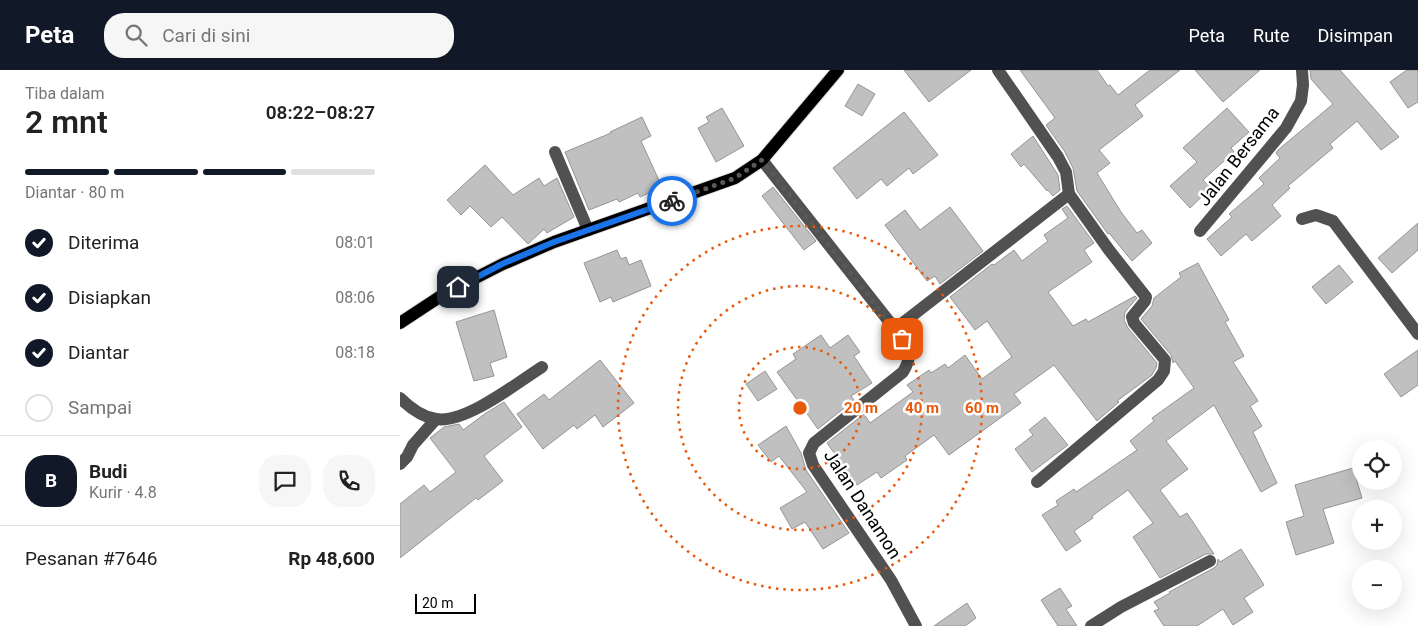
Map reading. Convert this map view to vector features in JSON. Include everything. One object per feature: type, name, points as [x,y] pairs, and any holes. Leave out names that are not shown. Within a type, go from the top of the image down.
[{"type":"main road","points":[[400,323],[444,294],[502,264],[554,242],[735,178],[762,160],[838,70]]},
{"type":"street","points":[[998,70],[1058,157],[1066,172],[1069,194],[1108,250],[1146,297],[1145,301],[1132,316],[1134,322],[1165,360],[1164,371],[1158,380],[1037,482]]},
{"type":"street","name":"Jalan Bersama","points":[[1200,231],[1286,128],[1301,101],[1302,70]]},
{"type":"street","points":[[555,152],[588,230]]},
{"type":"street","name":"Jalan Danamon","points":[[762,160],[895,328],[908,349],[910,360],[903,372],[814,443],[809,453],[813,465],[891,580],[916,626]]},
{"type":"street","points":[[895,328],[1069,194]]},
{"type":"street","points":[[1302,219],[1316,215],[1333,221],[1418,334]]},
{"type":"street","points":[[400,398],[418,413],[436,420],[460,416],[542,367]]},
{"type":"street","points":[[400,464],[407,457],[413,445],[436,420]]},
{"type":"street","points":[[1091,626],[1120,607],[1210,561]]},
{"type":"building","points":[[904,70],[971,70],[929,102]]},
{"type":"building","points":[[1020,70],[1097,70],[1108,86],[1110,85],[1118,95],[1150,70],[1180,70],[1135,105],[1143,116],[1099,150],[1110,163],[1097,173],[1121,212],[1137,233],[1142,230],[1152,243],[1132,261],[1108,234],[1077,191],[1073,168],[1065,152],[1046,125],[1055,118]]},
{"type":"building","points":[[1195,70],[1260,70],[1223,102]]},
{"type":"building","points":[[1310,70],[1340,70],[1399,137],[1381,150],[1357,121],[1330,144],[1333,148],[1288,186],[1290,188],[1272,205],[1281,216],[1252,241],[1246,234],[1221,256],[1207,239],[1232,217],[1229,214],[1264,184],[1259,178],[1280,158],[1276,153],[1278,150],[1333,104],[1311,79]]},
{"type":"building","points":[[1407,70],[1418,70],[1418,102],[1408,108],[1390,82]]},
{"type":"building","points":[[858,84],[875,94],[862,116],[845,106]]},
{"type":"building","points":[[722,108],[744,146],[716,162],[698,128],[709,122],[706,117]]},
{"type":"building","points":[[1227,108],[1249,132],[1231,148],[1234,152],[1203,180],[1211,188],[1190,208],[1170,186],[1197,162],[1183,148]]},
{"type":"building","points":[[904,112],[938,155],[913,174],[909,168],[887,186],[881,179],[857,199],[833,168]]},
{"type":"building","points":[[642,117],[651,136],[641,141],[662,187],[640,197],[638,193],[619,202],[617,199],[589,210],[565,152],[611,133]]},
{"type":"building","points":[[1033,136],[1058,175],[1060,190],[1053,196],[1024,164],[1021,167],[1011,154]]},
{"type":"building","points":[[485,165],[513,195],[539,178],[544,186],[557,178],[574,217],[547,233],[544,229],[528,244],[502,217],[491,227],[470,206],[461,215],[447,200]]},
{"type":"building","points":[[773,187],[816,241],[804,250],[762,196]]},
{"type":"building","points":[[1067,206],[1094,243],[1084,250],[1092,262],[1048,292],[1073,326],[1086,319],[1088,322],[1135,296],[1137,298],[1125,312],[1124,320],[1128,328],[1157,363],[1152,375],[1117,401],[1119,402],[1097,421],[1054,365],[1014,394],[1021,403],[949,455],[934,435],[905,456],[907,460],[881,478],[877,472],[857,485],[827,443],[864,414],[870,423],[913,392],[907,385],[929,370],[931,373],[945,364],[948,368],[965,355],[982,379],[1012,357],[987,321],[975,330],[950,297],[992,264],[994,265],[1014,250],[1022,261],[1048,241],[1044,235],[1068,218],[1062,209]]},
{"type":"building","points":[[950,207],[983,251],[940,284],[935,276],[927,281],[885,225],[905,210],[920,230]]},
{"type":"building","points":[[1418,223],[1418,250],[1392,273],[1378,258]]},
{"type":"building","points":[[617,250],[621,259],[626,257],[629,265],[641,260],[651,286],[613,302],[611,297],[600,302],[584,263]]},
{"type":"building","points":[[1198,263],[1229,320],[1225,322],[1244,356],[1233,362],[1258,401],[1250,406],[1262,426],[1253,432],[1277,483],[1261,492],[1214,405],[1166,441],[1188,469],[1160,490],[1180,517],[1187,513],[1214,554],[1206,554],[1160,578],[1133,537],[1153,523],[1128,490],[1074,531],[1081,541],[1066,551],[1042,515],[1058,505],[1056,501],[1074,489],[1076,492],[1137,450],[1130,441],[1154,421],[1152,418],[1194,388],[1175,361],[1173,363],[1171,355],[1141,319],[1152,306],[1154,298],[1181,277],[1179,273]]},
{"type":"building","points":[[1339,265],[1353,282],[1326,304],[1312,287]]},
{"type":"building","points":[[494,310],[507,357],[490,363],[494,376],[474,381],[456,322]]},
{"type":"building","points":[[821,335],[830,348],[848,335],[860,352],[854,356],[872,383],[851,396],[854,400],[818,429],[777,372],[796,359],[793,354]]},
{"type":"building","points":[[1418,350],[1418,385],[1401,397],[1384,374]]},
{"type":"building","points":[[600,360],[634,403],[603,427],[595,415],[577,429],[574,425],[543,449],[517,414],[544,394],[549,400]]},
{"type":"building","points":[[765,371],[777,389],[758,401],[746,384]]},
{"type":"building","points":[[504,402],[522,427],[484,456],[503,481],[478,500],[476,498],[400,558],[400,504],[424,485],[430,492],[456,472],[430,438],[444,427],[459,424],[463,430]]},
{"type":"building","points":[[1045,417],[1068,445],[1032,472],[1015,449],[1033,435],[1029,430]]},
{"type":"building","points":[[786,426],[801,453],[806,470],[849,533],[823,549],[805,522],[792,529],[780,508],[807,492],[779,456],[771,462],[758,445]]},
{"type":"building","points":[[1352,468],[1352,490],[1360,490],[1362,498],[1323,509],[1334,543],[1296,555],[1286,522],[1304,516],[1295,485]]},
{"type":"building","points":[[1241,549],[1264,585],[1244,598],[1253,612],[1233,625],[1223,609],[1197,626],[1164,626],[1154,611],[1159,609],[1154,602],[1214,568],[1217,565],[1218,559],[1220,562]]},
{"type":"building","points":[[1060,588],[1072,606],[1066,609],[1077,626],[1058,626],[1041,600]]},
{"type":"building","points":[[967,603],[976,618],[965,626],[934,626]]},
{"type":"way so far","points":[[672,201],[735,178],[762,160],[902,339]]},
{"type":"route","points":[[458,287],[502,264],[554,242],[672,201]]}]
